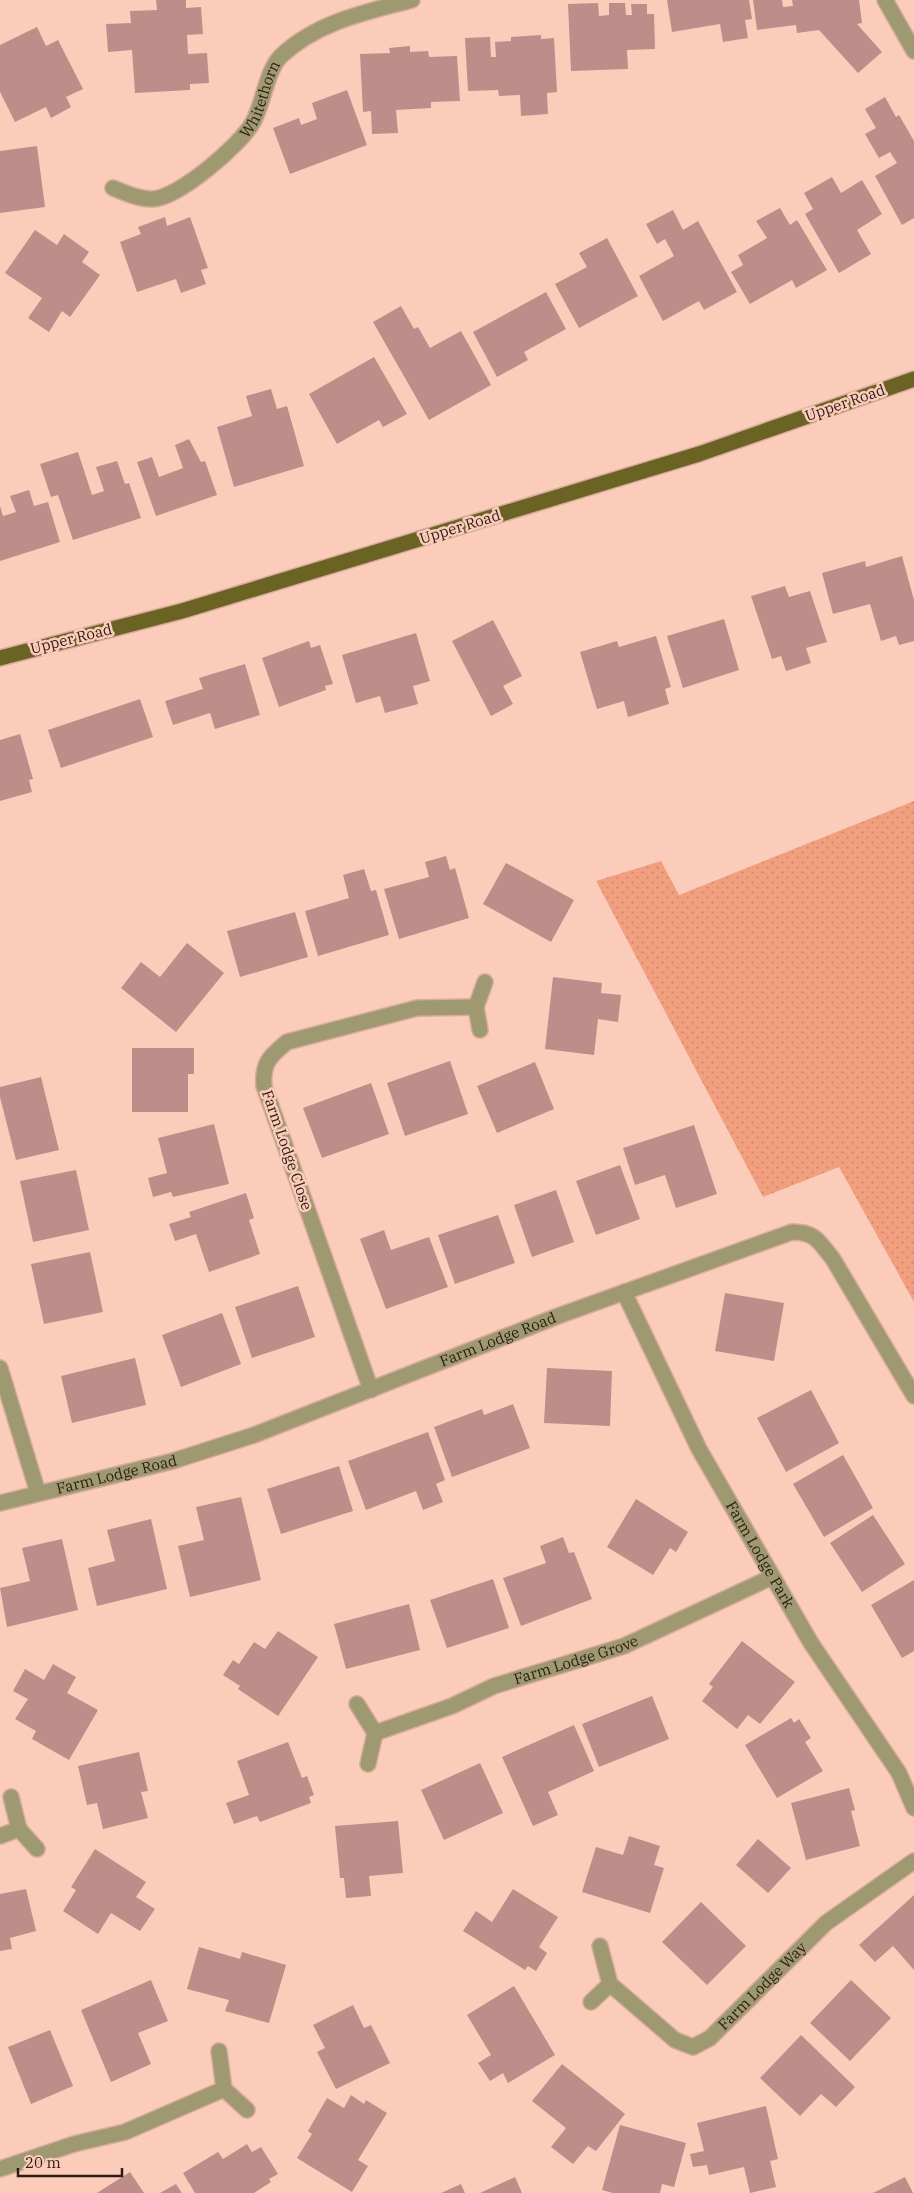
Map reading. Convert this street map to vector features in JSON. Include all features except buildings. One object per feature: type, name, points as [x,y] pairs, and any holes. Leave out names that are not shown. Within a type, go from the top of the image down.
[{"type":"main road","name":"Upper Road","points":[[0,658],[182,611],[700,454],[914,379]]},
{"type":"street","name":"Whitethorn","points":[[113,188],[134,196],[154,199],[177,189],[216,163],[235,147],[253,122],[279,58],[295,43],[323,26],[368,11],[412,0]]},
{"type":"street","points":[[886,0],[914,51]]},
{"type":"street","points":[[480,1030],[476,1007],[485,982]]},
{"type":"street","name":"Farm Lodge Close","points":[[371,1390],[264,1086],[263,1072],[271,1055],[287,1042],[416,1008],[476,1007]]},
{"type":"street","name":"Farm Lodge Road","points":[[0,1503],[173,1461],[254,1435],[558,1316],[792,1232],[805,1232],[816,1239],[832,1259],[914,1396]]},
{"type":"street","name":"Farm Lodge Park","points":[[624,1292],[699,1449],[811,1643],[899,1774],[914,1808]]},
{"type":"street","points":[[0,1368],[38,1494]]},
{"type":"street","name":"Farm Lodge Grove","points":[[375,1732],[452,1706],[494,1686],[624,1646],[772,1577]]},
{"type":"street","points":[[358,1704],[375,1732],[368,1764]]},
{"type":"street","points":[[11,1797],[20,1829],[37,1849]]},
{"type":"street","points":[[0,1836],[20,1829]]},
{"type":"street","name":"Farm Lodge Way","points":[[610,1984],[675,2040],[693,2047],[710,2038],[826,1923],[914,1861]]},
{"type":"street","points":[[591,2002],[610,1984],[600,1946]]},
{"type":"street","points":[[219,2051],[224,2089],[247,2110]]},
{"type":"street","points":[[0,2169],[74,2144],[125,2132],[224,2089]]},
{"type":"shaded area","points":[[914,801],[914,1302],[839,1167],[763,1197],[596,881],[661,861],[679,895]]}]
